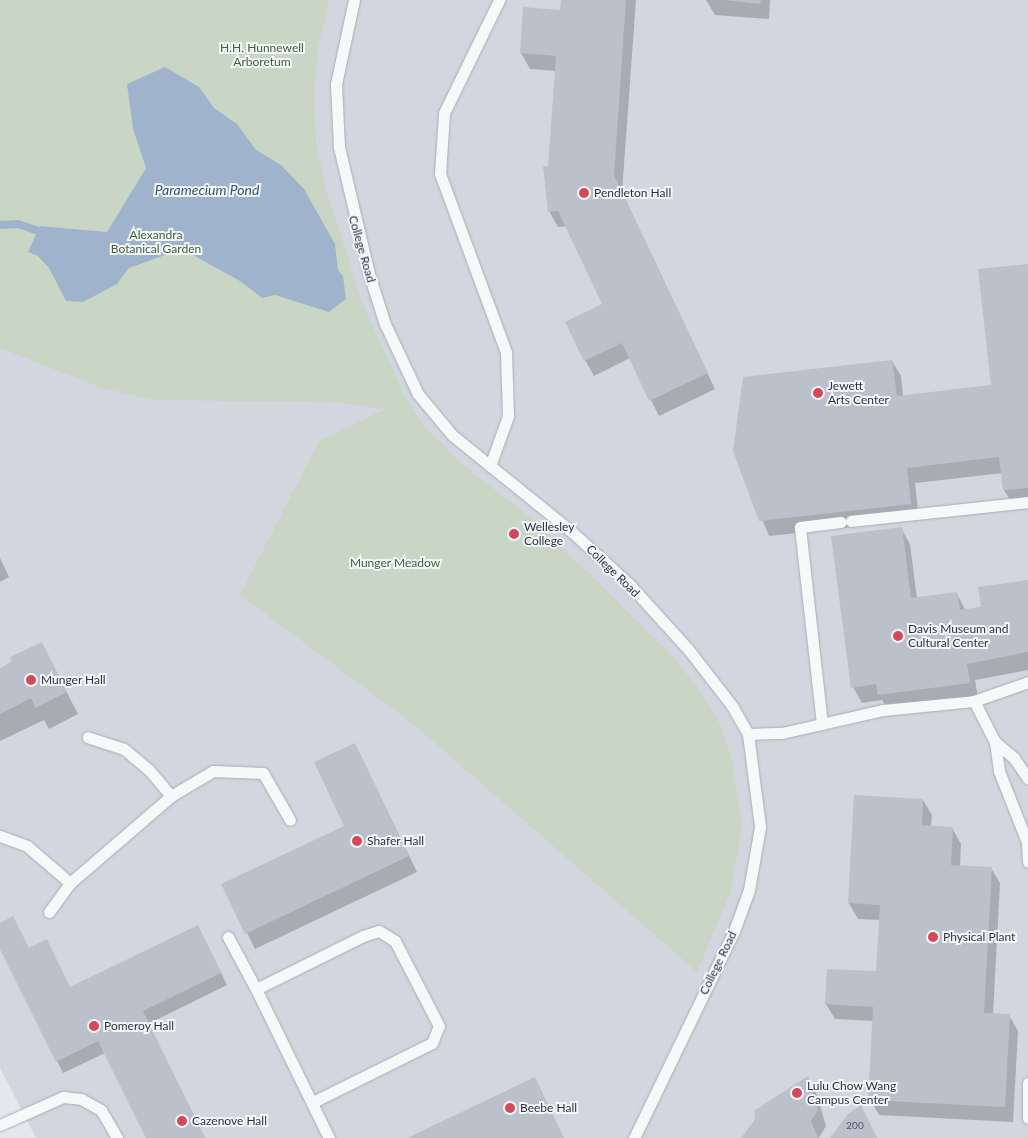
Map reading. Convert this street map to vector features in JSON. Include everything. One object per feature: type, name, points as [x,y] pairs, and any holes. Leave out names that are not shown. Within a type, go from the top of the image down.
[{"type":"lane","name":"College Road","points":[[354,0],[336,84],[339,147],[369,274],[385,324],[418,394],[452,435],[572,532],[629,584],[688,649],[732,706],[748,734],[760,827],[750,890],[734,931],[634,1138]]},
{"type":"lane","points":[[490,466],[508,416],[506,352],[440,174],[444,113],[498,0]]},
{"type":"lane","points":[[822,724],[800,527],[1028,502]]},
{"type":"lane","points":[[748,734],[782,733],[883,710],[974,701],[1028,682]]},
{"type":"lane","points":[[974,701],[995,742],[999,771],[1027,842],[1028,862]]},
{"type":"lane","points":[[88,737],[124,749],[149,770],[171,796]]},
{"type":"lane","points":[[995,742],[1014,758],[1028,779]]},
{"type":"lane","points":[[49,912],[70,883],[171,796],[213,771],[263,773],[290,820]]},
{"type":"lane","points":[[0,836],[28,846],[70,883]]},
{"type":"lane","points":[[256,989],[363,936],[379,932],[395,941],[439,1026],[432,1042],[313,1102]]},
{"type":"lane","points":[[228,937],[313,1102],[329,1138]]},
{"type":"lane","points":[[1028,1083],[1028,1118]]},
{"type":"lane","points":[[0,1125],[63,1097],[81,1099],[101,1110],[117,1138]]},
{"type":"shaded area","name":"Wellesley College","points":[[0,0],[1028,0],[1028,1138],[36,1138],[0,1068]]},
{"type":"green space","points":[[0,0],[329,0],[318,50],[314,94],[316,140],[326,189],[362,302],[406,399],[422,423],[463,465],[536,522],[670,653],[700,691],[720,724],[733,764],[742,827],[731,891],[697,972],[412,723],[240,595],[319,441],[394,405],[382,409],[335,402],[153,400],[102,388],[0,348]]},
{"type":"water","name":"Paramecium Pond","points":[[165,67],[199,87],[214,108],[237,124],[256,150],[281,165],[304,189],[335,244],[338,270],[343,276],[346,299],[329,312],[275,295],[262,298],[240,281],[182,249],[129,268],[117,284],[83,302],[66,301],[49,268],[38,256],[28,252],[40,226],[107,232],[146,168],[133,129],[127,84]]},
{"type":"building","name":"Pendleton Hall","points":[[561,0],[626,0],[614,175],[708,373],[649,401],[622,343],[584,361],[565,322],[602,304],[558,211],[548,212],[543,166],[548,166],[556,56],[520,53],[523,7],[560,10]]},
{"type":"building","points":[[725,0],[761,0],[760,4]]},
{"type":"building","name":"Jewett Arts Center","points":[[1028,264],[1028,488],[1003,490],[999,457],[907,468],[911,504],[759,521],[733,451],[743,377],[892,360],[897,396],[991,385],[978,269]]},
{"type":"building","points":[[902,527],[911,598],[957,592],[960,610],[981,607],[978,587],[1028,580],[1028,652],[967,664],[970,683],[878,695],[876,684],[851,688],[831,536]]},
{"type":"building","name":"Munger Hall","points":[[42,642],[67,692],[35,708],[31,698],[0,714],[0,668],[12,662],[10,657]]},
{"type":"building","name":"Shafer Hall","points":[[355,743],[409,856],[245,934],[221,884],[344,826],[314,762]]},
{"type":"building","name":"Physical Plant","points":[[854,795],[923,799],[922,825],[953,827],[951,865],[992,867],[984,1013],[1010,1014],[1005,1107],[868,1100],[873,1007],[825,1004],[827,969],[876,971],[880,905],[848,903]]},
{"type":"building","name":"Pomeroy Hall","points":[[13,916],[29,948],[47,939],[70,987],[198,925],[221,973],[143,1011],[205,1138],[146,1138],[98,1041],[56,1062],[0,949],[0,923]]},
{"type":"building","name":"Lulu Chow Wang Campus Center","points":[[808,1076],[818,1110],[811,1121],[818,1138],[741,1138],[754,1121],[755,1110]]},
{"type":"building","name":"Beebe Hall","points":[[535,1077],[564,1138],[407,1138]]},
{"type":"building","name":"Lulu Chow Wang Campus Center","points":[[861,1105],[877,1138],[830,1138],[848,1114]]},
{"type":"waterway","points":[[0,225],[18,224],[38,231]]},
{"type":"place","name":"Pendleton Hall","points":[[584,193]]},
{"type":"place","name":"Jewett Arts Center","points":[[818,393]]},
{"type":"place","name":"Wellesley College","points":[[514,534]]},
{"type":"place","name":"Davis Museum and Cultural Center","points":[[898,636]]},
{"type":"place","name":"Munger Hall","points":[[31,680]]},
{"type":"place","name":"Shafer Hall","points":[[357,841]]},
{"type":"place","name":"Physical Plant","points":[[933,937]]},
{"type":"place","name":"Pomeroy Hall","points":[[94,1026]]},
{"type":"place","name":"Lulu Chow Wang Campus Center","points":[[797,1093]]},
{"type":"place","name":"Beebe Hall","points":[[510,1108]]},
{"type":"place","name":"Cazenove Hall","points":[[182,1121]]},
{"type":"park label","name":"H.H. Hunnewell Arboretum","points":[[262,55]]},
{"type":"park label","name":"Alexandra Botanical Garden","points":[[156,242]]},
{"type":"park label","name":"Munger Meadow","points":[[395,563]]}]
